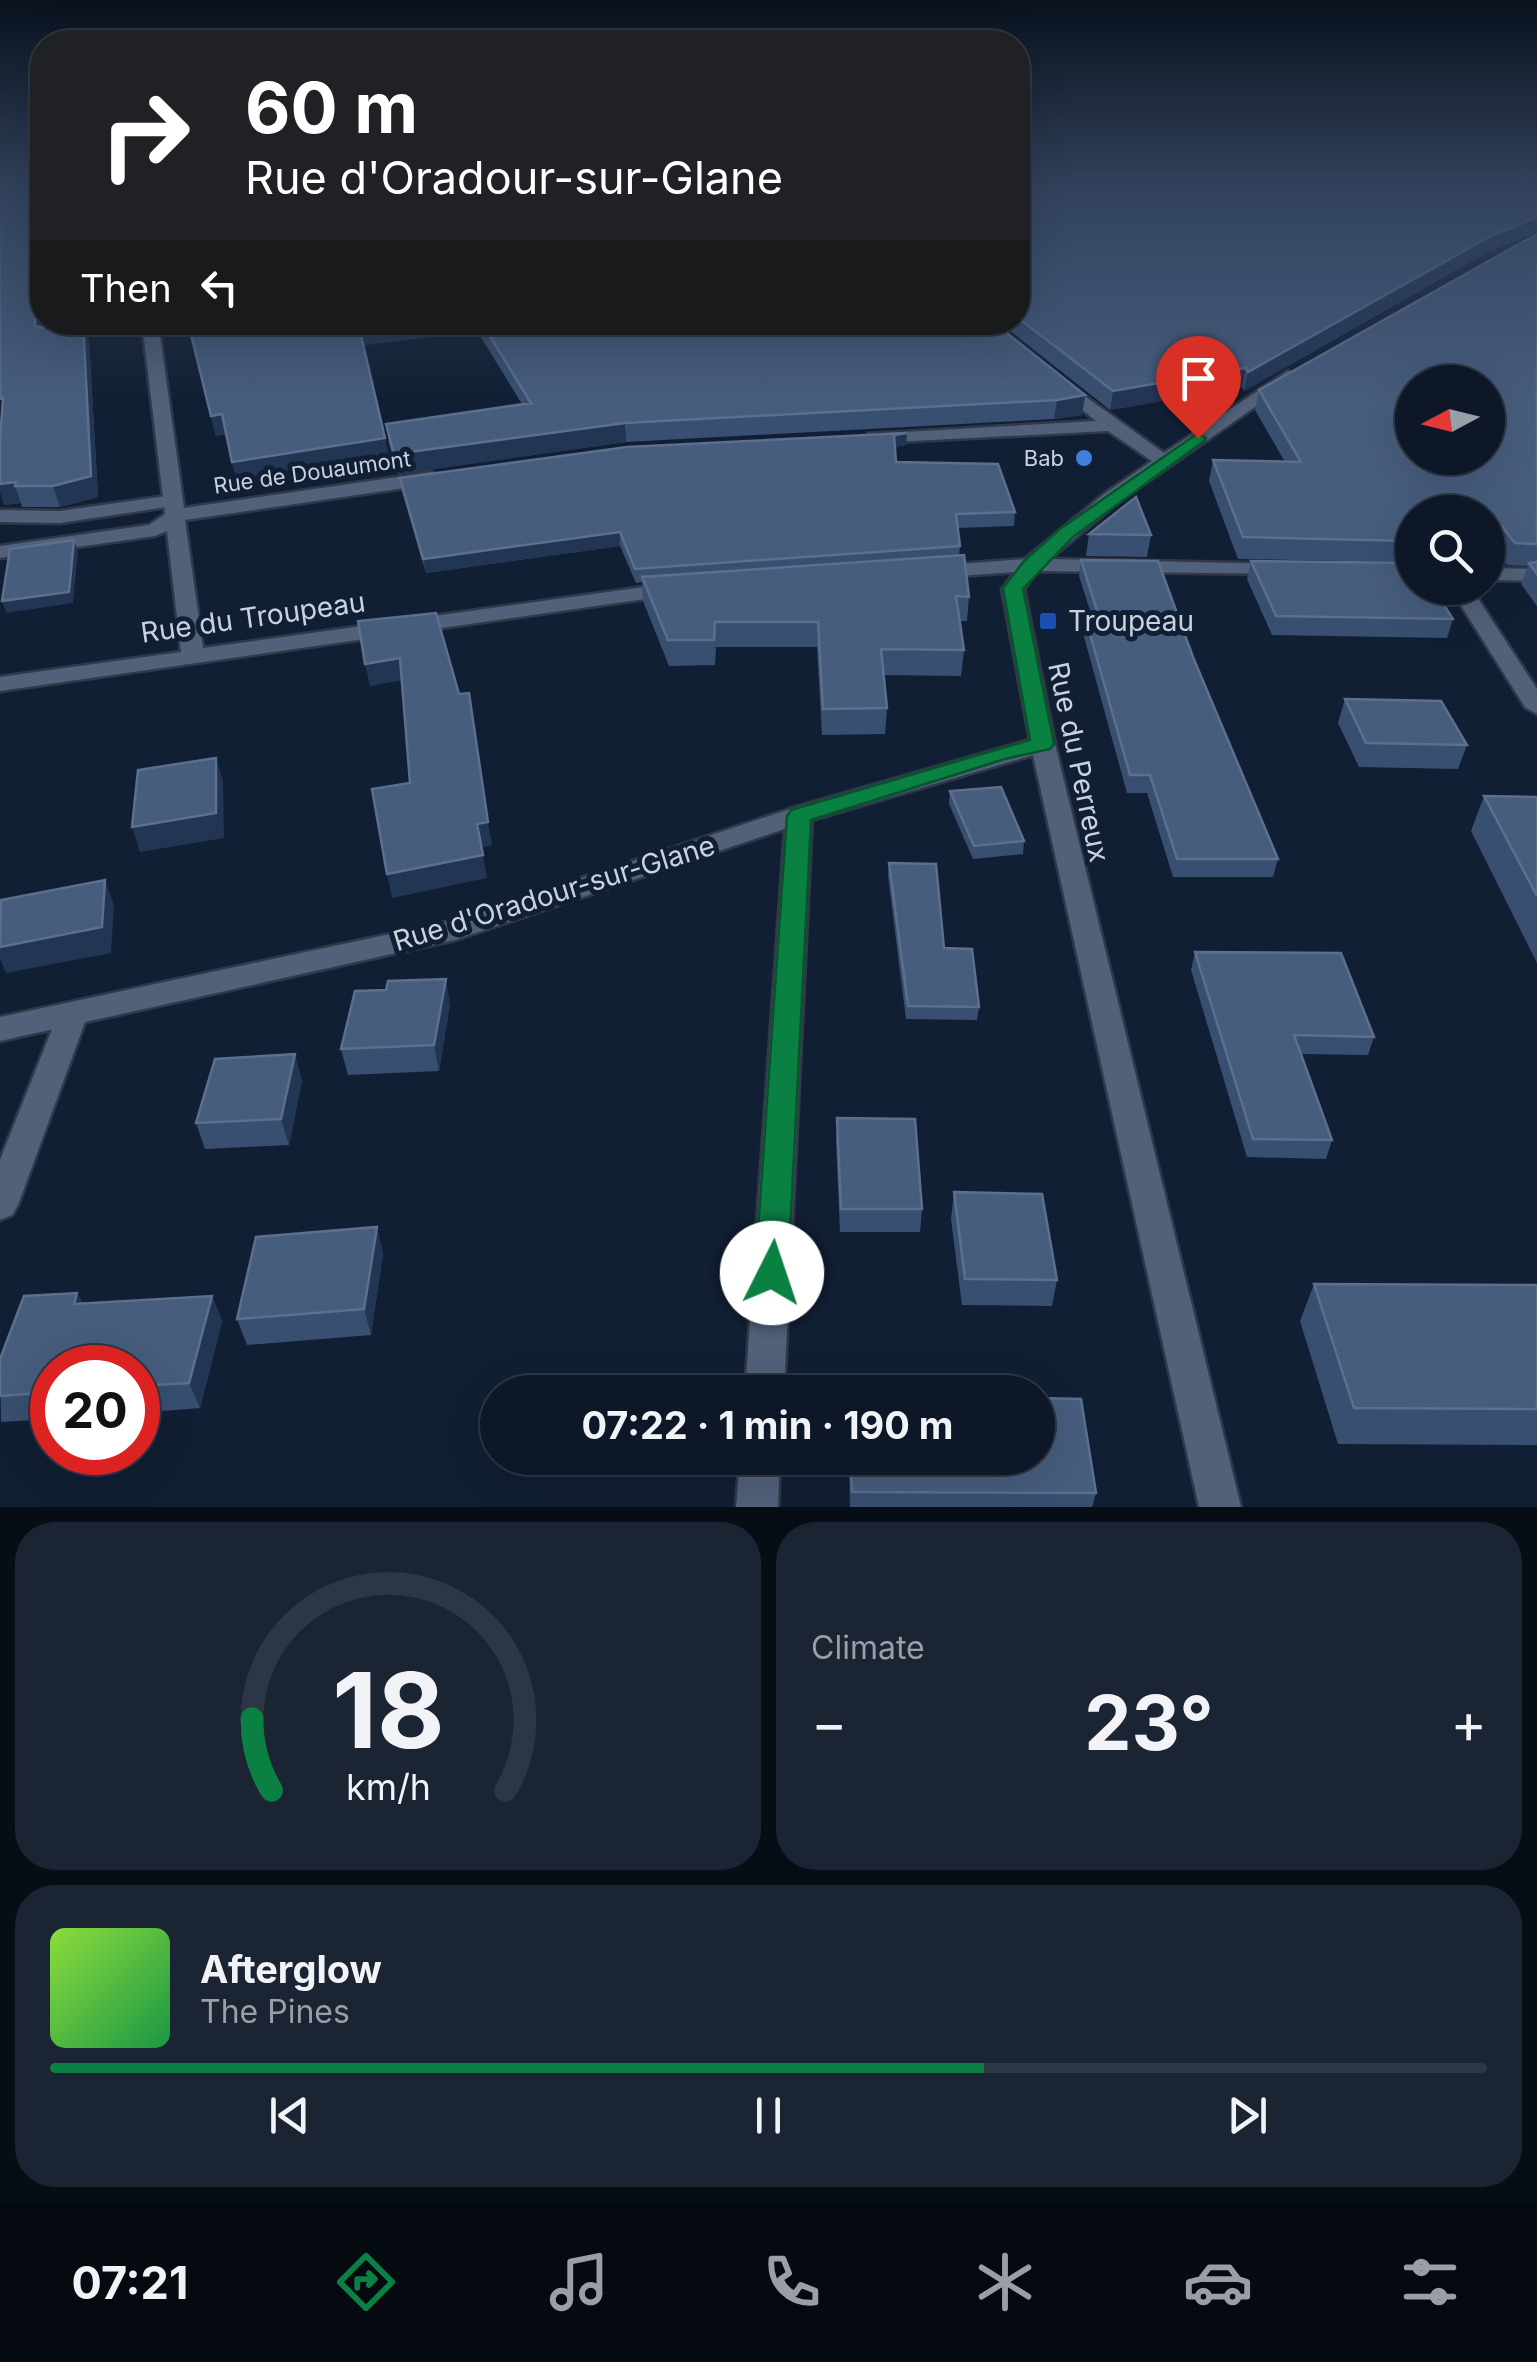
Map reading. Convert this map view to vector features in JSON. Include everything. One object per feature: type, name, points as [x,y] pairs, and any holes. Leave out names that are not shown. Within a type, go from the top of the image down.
[{"type":"street","points":[[151,335],[193,656]]},
{"type":"street","points":[[1031,565],[1111,498],[1262,391],[1312,362]]},
{"type":"street","points":[[1040,368],[1141,448],[1166,461]]},
{"type":"street","points":[[844,440],[1114,425]]},
{"type":"street","name":"Rue de Douaumont","points":[[174,509],[194,511],[456,475]]},
{"type":"street","points":[[0,516],[60,517],[174,509]]},
{"type":"street","points":[[0,552],[156,530],[174,509]]},
{"type":"street","points":[[912,573],[1031,565],[1297,570]]},
{"type":"street","name":"Rue du Perreux","points":[[1031,565],[1013,588],[1042,744],[1220,1507]]},
{"type":"street","points":[[1505,574],[1537,575]]},
{"type":"street","name":"Rue du Troupeau","points":[[0,684],[694,588]]},
{"type":"street","points":[[1471,605],[1537,708]]},
{"type":"street","name":"Rue d'Oradour-sur-Glane","points":[[0,1029],[455,930],[799,816],[1000,753],[1042,744]]},
{"type":"street","points":[[765,1375],[799,816]]},
{"type":"street","points":[[0,1205],[73,1014]]},
{"type":"street","points":[[757,1507],[759,1475]]},
{"type":"building","points":[[0,260],[30,260],[30,335],[84,335],[91,476],[53,486],[0,484],[3,398],[0,399]]},
{"type":"building","points":[[1030,260],[1447,260],[1248,372],[1246,368],[1113,391],[1030,327]]},
{"type":"building","points":[[1490,260],[1537,260],[1537,544],[1515,543],[1505,530],[1505,495],[1395,495],[1395,541],[1243,537],[1213,460],[1301,462],[1259,390]]},
{"type":"building","points":[[191,335],[361,335],[385,438],[232,462],[222,414],[211,416]]},
{"type":"building","points":[[489,335],[1009,335],[1085,395],[1057,400],[625,423],[394,454],[386,424],[531,403]]},
{"type":"building","points":[[907,433],[894,435],[896,462],[998,464],[1015,512],[956,514],[960,546],[635,569],[620,532],[423,559],[400,478],[627,447]]},
{"type":"building","points":[[1136,497],[1151,535],[1089,534]]},
{"type":"building","points":[[74,540],[69,592],[2,601],[10,549]]},
{"type":"building","points":[[964,555],[969,597],[956,596],[964,650],[881,649],[887,708],[823,709],[818,622],[715,622],[714,640],[668,640],[642,577]]},
{"type":"building","points":[[1081,560],[1158,561],[1193,657],[1278,859],[1177,859],[1150,775],[1130,775],[1086,620],[1100,620]]},
{"type":"building","points":[[1251,561],[1395,563],[1395,605],[1444,605],[1453,619],[1276,616]]},
{"type":"building","points":[[436,613],[459,694],[469,693],[488,822],[477,824],[483,855],[387,874],[372,789],[410,783],[400,658],[365,664],[358,621]]},
{"type":"building","points":[[1345,699],[1441,701],[1467,745],[1366,743]]},
{"type":"building","points":[[216,758],[216,813],[132,827],[138,770]]},
{"type":"building","points":[[1001,787],[1024,841],[974,846],[950,791]]},
{"type":"building","points":[[1484,796],[1537,797],[1537,896]]},
{"type":"building","points":[[889,863],[936,864],[944,948],[972,949],[979,1007],[908,1006]]},
{"type":"building","points":[[105,880],[102,927],[0,947],[1,900]]},
{"type":"building","points":[[1195,952],[1341,953],[1374,1037],[1294,1035],[1332,1140],[1253,1139]]},
{"type":"building","points":[[446,979],[434,1045],[341,1049],[355,991],[386,990],[388,981]]},
{"type":"building","points":[[295,1054],[281,1119],[196,1123],[215,1059]]},
{"type":"building","points":[[837,1118],[915,1119],[922,1209],[841,1209]]},
{"type":"building","points":[[954,1192],[1042,1194],[1057,1280],[965,1279]]},
{"type":"building","points":[[377,1227],[364,1309],[237,1319],[256,1237]]},
{"type":"building","points":[[1314,1284],[1537,1285],[1537,1409],[1354,1408]]},
{"type":"building","points":[[77,1293],[74,1304],[212,1296],[189,1383],[160,1385],[160,1345],[30,1345],[30,1394],[0,1396],[0,1359],[24,1296]]},
{"type":"building","points":[[1055,1398],[1081,1399],[1096,1493],[852,1492],[851,1475],[1055,1475]]},
{"type":"place","name":"Bab","points":[[1084,458]]},
{"type":"place","name":"Troupeau","points":[[1048,621]]},
{"type":"route","points":[[772,1273],[799,816],[1000,753],[1042,744],[1013,588],[1031,565],[1067,533],[1198,438]]}]
